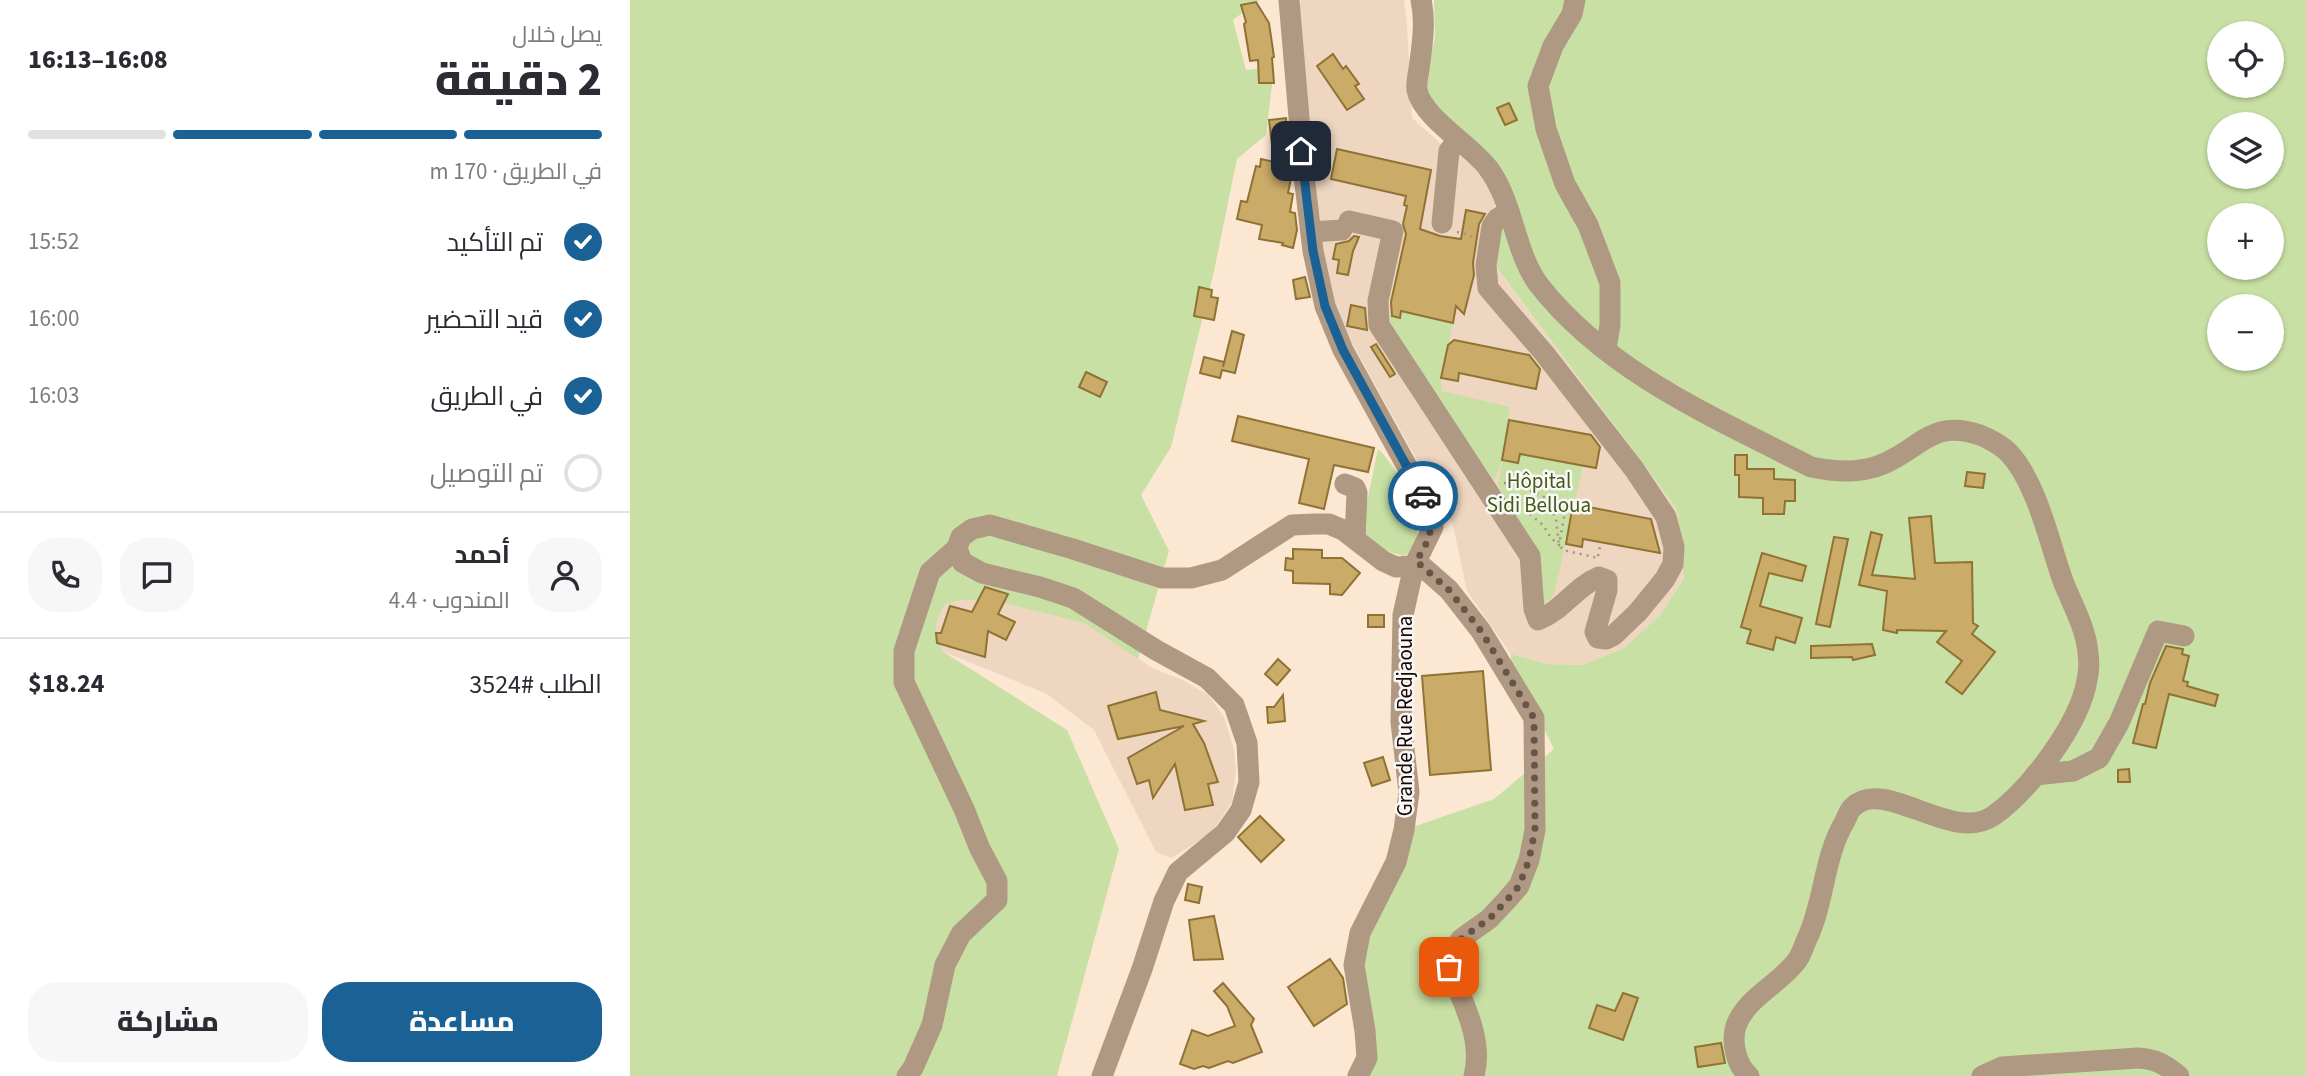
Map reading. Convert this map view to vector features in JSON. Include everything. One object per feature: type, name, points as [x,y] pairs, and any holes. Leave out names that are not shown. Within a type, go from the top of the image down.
[{"type":"street","name":"Grande Rue Redjaouna","points":[[1289,0],[1304,176],[1325,306],[1343,350],[1416,482],[1432,516],[1433,527],[1415,564],[1403,615],[1401,722],[1409,792],[1404,830],[1396,862],[1360,933],[1354,965],[1367,1058],[1358,1076]]},
{"type":"street","points":[[1421,0],[1424,28],[1417,90],[1426,107],[1488,167],[1538,283],[1583,331],[1674,396],[1811,467],[1836,472],[1858,471],[1894,459],[1919,441],[1938,432],[1980,435],[2007,451],[2024,477],[2040,511],[2088,653],[2087,681],[2071,723],[2049,760],[1988,819],[1973,823],[1943,819],[1884,800],[1869,798],[1853,807],[1832,847],[1826,865],[1817,918],[1798,960],[1740,1016],[1737,1023],[1734,1043],[1738,1058],[1749,1076]]},
{"type":"street","points":[[1575,0],[1572,14],[1553,46],[1538,86],[1546,129],[1561,173],[1588,225],[1610,283],[1610,325],[1606,349]]},
{"type":"street","points":[[1447,227],[1449,151],[1458,140]]},
{"type":"street","points":[[1311,232],[1345,225],[1393,231],[1378,302],[1379,325],[1530,556],[1534,609],[1538,620],[1550,616],[1588,582],[1599,577],[1606,580],[1607,590],[1595,632],[1598,638],[1606,639],[1614,635],[1638,612],[1665,579],[1672,564],[1674,547],[1667,517],[1634,469],[1544,353],[1488,288],[1486,265],[1492,226],[1509,211]]},
{"type":"street","points":[[1345,484],[1355,488],[1357,493],[1355,538]]},
{"type":"street","points":[[907,1076],[932,1025],[945,964],[961,934],[997,900],[997,881],[904,682],[904,651],[930,572],[957,548],[961,537],[972,529],[990,525],[1162,578],[1191,578],[1222,570],[1292,525],[1329,524],[1355,538],[1383,561],[1395,567],[1415,564],[1449,590],[1481,631],[1534,718],[1535,830],[1529,860],[1519,886],[1489,919],[1461,939],[1450,955],[1449,967],[1474,1037],[1477,1064],[1474,1076]]},
{"type":"street","points":[[957,548],[962,562],[982,573],[1073,597],[1156,650],[1207,678],[1234,705],[1247,743],[1249,782],[1241,810],[1225,833],[1178,872],[1164,901],[1102,1076]]},
{"type":"street","points":[[2035,775],[2073,771],[2099,758],[2119,723],[2158,631],[2184,636]]},
{"type":"street","points":[[1982,1076],[2002,1067],[2138,1058],[2164,1064],[2179,1076]]},
{"type":"path","points":[[1447,227],[1472,238]]},
{"type":"path","points":[[1481,481],[1495,489],[1503,483],[1515,483],[1546,499],[1567,501],[1559,545]]},
{"type":"path","points":[[1546,499],[1556,519],[1559,545]]},
{"type":"path","points":[[1516,503],[1538,520],[1563,550],[1598,558]]},
{"type":"shaded area","points":[[1301,0],[1404,0],[1412,118],[1449,151],[1460,151],[1483,172],[1495,195],[1496,268],[1677,509],[1684,578],[1661,614],[1624,648],[1583,665],[1547,664],[1511,654],[1467,591],[1453,525],[1331,305],[1317,202],[1299,4]]},
{"type":"shaded area","points":[[961,600],[991,600],[1084,623],[1154,669],[1181,679],[1208,695],[1224,717],[1234,750],[1236,771],[1232,802],[1211,833],[1172,858],[1156,852],[1094,730],[1047,694],[942,651],[934,626],[944,605]]},
{"type":"green space","points":[[630,0],[1259,0],[1233,20],[1246,70],[1274,67],[1266,135],[1237,159],[1214,271],[1171,447],[1141,495],[1169,551],[1138,659],[1084,623],[991,600],[961,600],[944,605],[935,626],[942,651],[1067,730],[1119,849],[1057,1076],[630,1076]]},
{"type":"green space","points":[[1434,0],[2306,0],[2306,1076],[1358,1076],[1360,933],[1404,830],[1494,799],[1554,749],[1511,664],[1511,654],[1547,664],[1583,665],[1624,648],[1661,614],[1684,578],[1677,509],[1496,267],[1507,178],[1422,90],[1435,38]]},
{"type":"green space","name":"Hôpital Sidi Belloua","points":[[1402,311],[1453,323],[1441,378],[1442,391],[1510,407],[1502,460],[1520,454],[1583,466],[1554,595],[1543,605],[1502,503],[1503,494],[1498,484],[1502,462],[1494,480],[1384,323],[1384,315],[1399,317]]},
{"type":"green space","points":[[1378,449],[1404,486],[1416,519],[1417,534],[1413,547],[1404,556],[1380,549],[1360,535]]},
{"type":"building","points":[[1256,2],[1269,23],[1274,57],[1274,83],[1259,83],[1258,60],[1250,61],[1244,24],[1246,22],[1241,5]]},
{"type":"building","points":[[1333,54],[1343,69],[1346,66],[1359,84],[1355,86],[1364,99],[1347,110],[1317,66]]},
{"type":"building","points":[[1509,103],[1517,120],[1505,125],[1497,108]]},
{"type":"building","points":[[1286,118],[1291,178],[1288,193],[1293,194],[1290,212],[1295,213],[1297,230],[1293,248],[1282,245],[1283,243],[1259,239],[1262,225],[1237,219],[1241,201],[1247,202],[1256,166],[1260,167],[1261,159],[1274,162],[1269,120]]},
{"type":"building","points":[[1337,149],[1431,170],[1420,229],[1461,239],[1466,210],[1485,214],[1479,224],[1473,263],[1474,275],[1464,314],[1456,306],[1453,323],[1401,311],[1400,318],[1392,316],[1391,302],[1406,234],[1403,224],[1406,196],[1331,179]]},
{"type":"building","points":[[1354,236],[1359,237],[1348,275],[1337,273],[1339,260],[1333,259],[1336,244],[1349,241]]},
{"type":"building","points":[[1305,277],[1310,297],[1296,299],[1293,280]]},
{"type":"building","points":[[1199,287],[1212,290],[1211,297],[1218,298],[1214,320],[1194,316]]},
{"type":"building","points":[[1351,305],[1365,308],[1367,330],[1347,326]]},
{"type":"building","points":[[1232,331],[1244,335],[1235,373],[1222,370],[1220,378],[1200,373],[1204,357],[1224,362],[1223,367]]},
{"type":"building","points":[[1454,340],[1529,355],[1540,369],[1536,389],[1459,373],[1458,381],[1441,378],[1448,345]]},
{"type":"building","points":[[1376,344],[1395,374],[1390,377],[1371,347]]},
{"type":"building","points":[[1086,372],[1107,382],[1100,397],[1079,387]]},
{"type":"building","points":[[1238,416],[1374,448],[1368,472],[1334,465],[1324,509],[1299,503],[1309,459],[1232,441]]},
{"type":"building","points":[[1509,420],[1591,435],[1600,447],[1596,468],[1520,454],[1518,463],[1502,460]]},
{"type":"building","points":[[1735,455],[1747,455],[1747,469],[1774,469],[1774,479],[1795,480],[1795,501],[1785,501],[1784,514],[1763,514],[1763,498],[1739,497]]},
{"type":"building","points":[[1967,472],[1985,474],[1983,488],[1965,486]]},
{"type":"building","points":[[1573,504],[1651,519],[1660,553],[1583,539],[1582,547],[1566,544]]},
{"type":"building","points":[[1931,516],[1935,563],[1972,562],[1973,623],[1978,626],[1972,634],[1995,652],[1962,694],[1946,682],[1962,661],[1937,642],[1946,631],[1897,630],[1897,633],[1883,630],[1887,591],[1859,585],[1871,532],[1882,535],[1872,575],[1915,579],[1909,518]]},
{"type":"building","points":[[1834,537],[1848,539],[1830,627],[1816,624]]},
{"type":"building","points":[[1293,549],[1322,550],[1322,558],[1342,558],[1360,573],[1342,595],[1330,594],[1330,584],[1293,583],[1293,571],[1285,570],[1286,558],[1293,559]]},
{"type":"building","points":[[1762,553],[1806,566],[1802,581],[1769,573],[1760,606],[1802,618],[1795,643],[1776,637],[1773,650],[1747,643],[1751,630],[1741,627]]},
{"type":"building","points":[[985,587],[1008,594],[998,614],[1015,622],[1006,640],[988,631],[985,657],[937,643],[936,633],[941,633],[950,606],[972,612]]},
{"type":"building","points":[[1368,615],[1384,615],[1384,627],[1368,627]]},
{"type":"building","points":[[1872,644],[1875,655],[1853,660],[1852,657],[1811,658],[1811,646]]},
{"type":"building","points":[[2166,646],[2183,649],[2182,654],[2189,656],[2183,681],[2188,682],[2187,686],[2218,695],[2215,706],[2169,694],[2156,748],[2133,743],[2150,683]]},
{"type":"building","points":[[1278,659],[1290,670],[1277,685],[1265,674]]},
{"type":"building","points":[[1483,671],[1491,770],[1430,775],[1422,676]]},
{"type":"building","points":[[1156,692],[1160,710],[1204,721],[1193,724],[1204,743],[1218,782],[1208,784],[1213,805],[1185,810],[1175,764],[1153,798],[1149,780],[1137,784],[1128,758],[1184,726],[1118,739],[1108,706]]},
{"type":"building","points":[[1283,695],[1285,721],[1268,723],[1267,707],[1274,707]]},
{"type":"building","points":[[1383,757],[1390,780],[1372,786],[1364,763]]},
{"type":"building","points":[[2129,769],[2130,782],[2118,782],[2118,770]]},
{"type":"building","points":[[1260,816],[1284,840],[1261,862],[1238,837]]},
{"type":"building","points":[[1188,884],[1202,887],[1199,903],[1185,900]]},
{"type":"building","points":[[1214,916],[1223,959],[1194,960],[1189,920]]},
{"type":"building","points":[[1330,959],[1343,978],[1347,1004],[1314,1026],[1288,987]]},
{"type":"building","points":[[1223,983],[1254,1019],[1251,1025],[1262,1052],[1233,1063],[1228,1061],[1209,1068],[1203,1066],[1194,1069],[1180,1064],[1192,1030],[1208,1036],[1235,1026],[1227,1006],[1214,991]]},
{"type":"building","points":[[1623,993],[1638,998],[1623,1040],[1589,1028],[1597,1005],[1615,1011]]},
{"type":"building","points":[[1721,1043],[1725,1063],[1698,1067],[1695,1047]]},
{"type":"way so far","points":[[1423,496],[1432,516],[1433,527],[1416,561],[1449,590],[1481,631],[1534,718],[1535,830],[1529,860],[1519,886],[1489,919],[1461,939],[1450,955],[1449,967]]},
{"type":"route","points":[[1301,151],[1313,251],[1325,306],[1343,350],[1423,496]]}]
